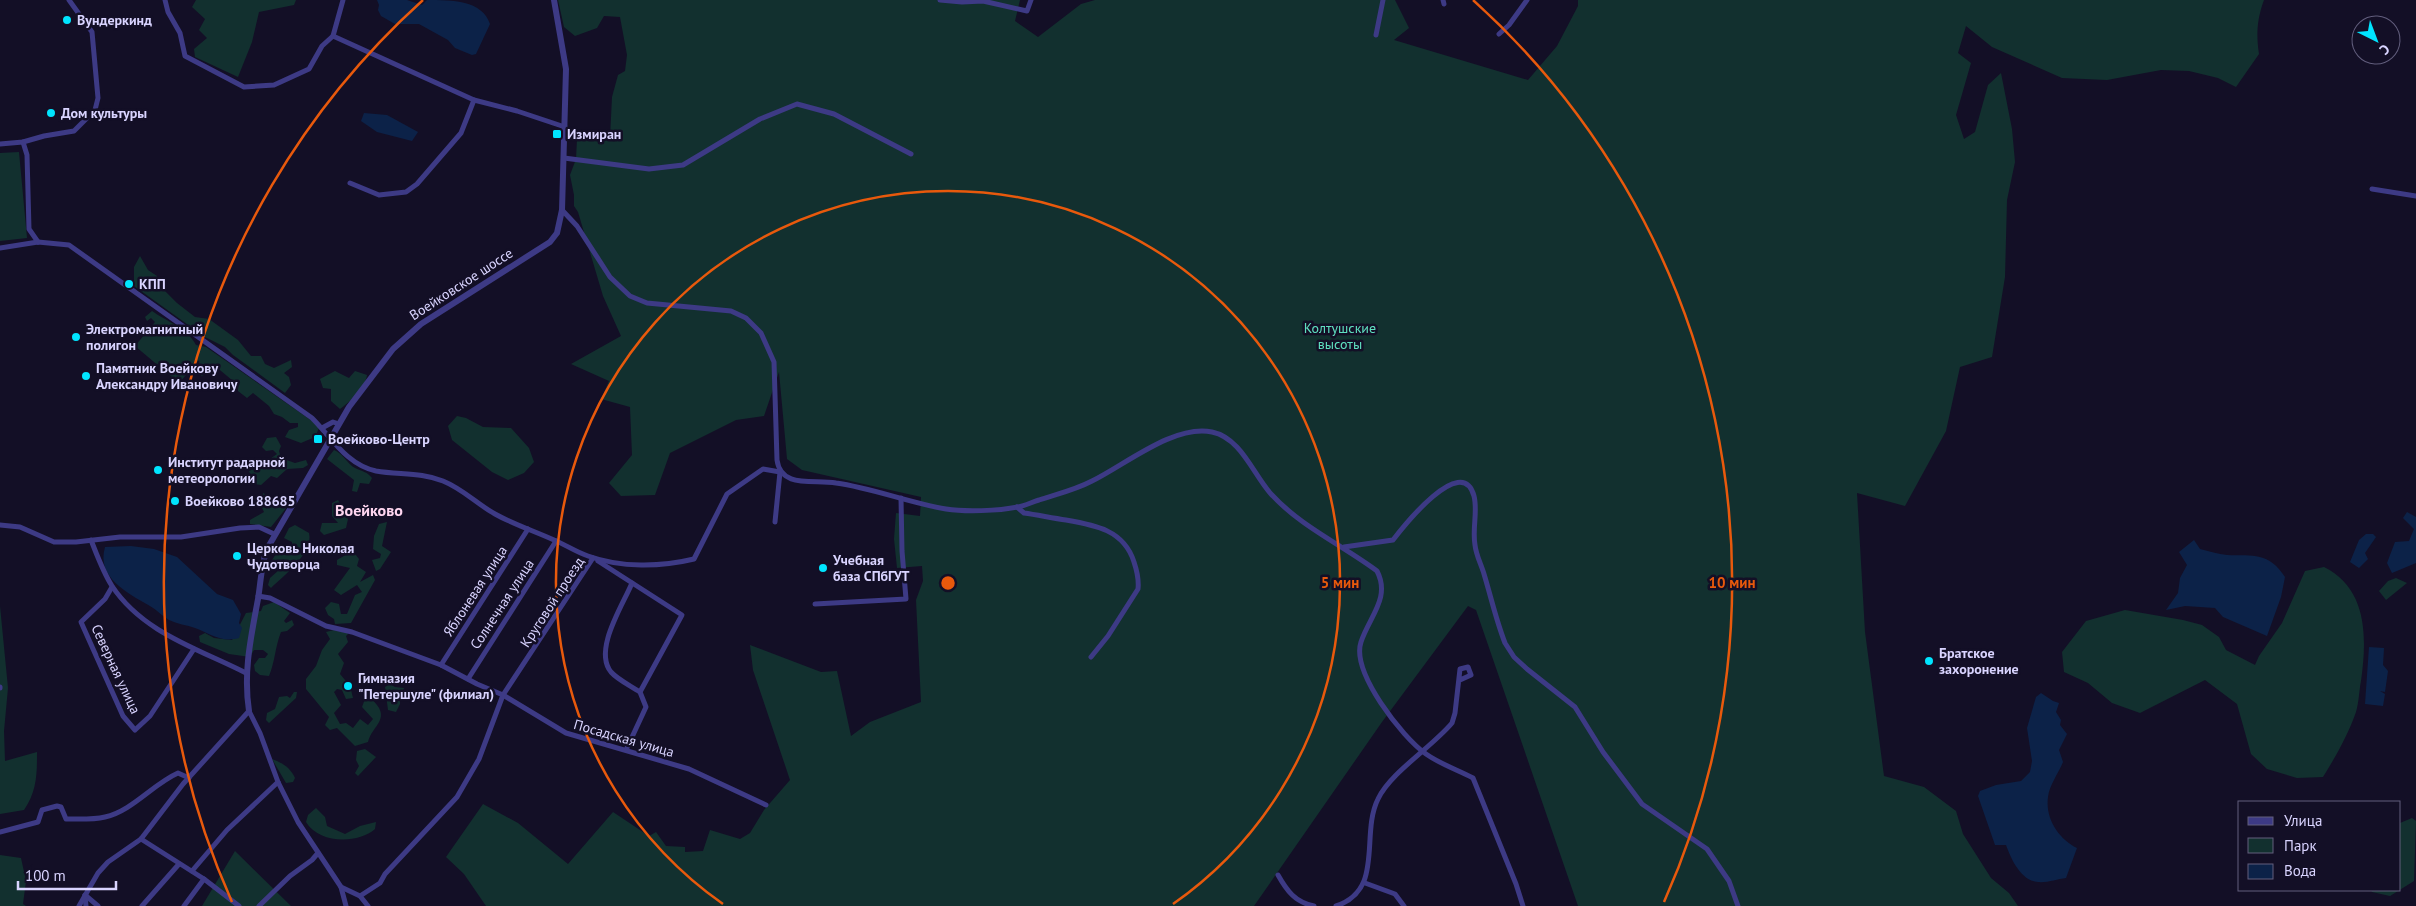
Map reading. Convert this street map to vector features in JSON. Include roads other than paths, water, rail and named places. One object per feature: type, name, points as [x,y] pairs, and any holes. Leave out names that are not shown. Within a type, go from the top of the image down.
[{"type":"street","points":[[0,144],[23,142],[74,131],[95,110],[98,98],[92,32],[81,20],[69,0]]},
{"type":"street","points":[[165,0],[168,12],[180,33],[185,56],[244,87],[274,85],[310,69],[322,46],[333,36],[343,0]]},
{"type":"street","name":"Воейковское шоссе","points":[[250,711],[246,673],[262,565],[274,534],[339,424],[370,377],[393,349],[421,324],[550,242],[557,233],[562,210],[566,69],[554,0]]},
{"type":"street","points":[[940,0],[983,1],[1027,11],[1030,0]]},
{"type":"street","points":[[1376,35],[1383,0]]},
{"type":"street","points":[[1499,34],[1509,25],[1527,0]]},
{"type":"street","points":[[333,36],[474,100],[517,111],[565,127]]},
{"type":"street","points":[[350,183],[379,195],[406,192],[416,184],[461,133],[474,100]]},
{"type":"street","points":[[564,158],[650,169],[683,165],[760,119],[797,104],[834,114],[910,154]]},
{"type":"street","points":[[23,142],[27,155],[29,229],[38,242]]},
{"type":"street","points":[[2372,189],[2416,196]]},
{"type":"street","points":[[562,210],[577,226],[610,278],[630,296],[647,303],[731,311],[746,318],[761,333],[774,362],[777,460],[780,472],[775,522]]},
{"type":"street","points":[[0,248],[38,242],[69,245],[312,418],[322,428],[330,441],[367,468],[376,471],[420,474],[443,481],[460,489],[494,513],[593,558],[614,563],[674,564],[694,560],[727,494],[763,469],[780,472],[786,478],[795,481],[848,485],[947,509],[1018,507],[1063,494],[1092,482],[1154,446],[1176,436],[1192,432],[1214,432],[1226,437],[1234,444],[1269,492],[1283,506],[1377,571],[1382,584],[1377,611],[1359,648],[1362,665],[1370,685],[1388,714],[1423,752],[1474,778],[1523,906]]},
{"type":"street","points":[[322,428],[334,422],[339,424]]},
{"type":"street","points":[[1344,547],[1393,540],[1417,512],[1442,488],[1455,483],[1465,484],[1471,489],[1474,496],[1473,528],[1475,548],[1504,643],[1514,658],[1527,670],[1575,707],[1603,752],[1642,804],[1707,849],[1730,880],[1738,906]]},
{"type":"street","points":[[815,604],[906,600],[902,551],[901,498]]},
{"type":"street","points":[[1018,507],[1024,513],[1080,522],[1111,531],[1128,550],[1132,558],[1139,582],[1138,589],[1108,636],[1091,657]]},
{"type":"street","points":[[0,525],[20,527],[54,542],[120,537],[181,538],[240,528],[259,528],[274,534]]},
{"type":"street","name":"Яблоневая улица","points":[[441,665],[528,529]]},
{"type":"street","points":[[91,540],[112,587],[148,622],[168,636],[246,673]]},
{"type":"street","name":"Солнечная улица","points":[[468,679],[556,540]]},
{"type":"street","name":"Круговой проезд","points":[[360,896],[380,883],[385,874],[457,797],[480,760],[503,695],[593,558],[682,615],[640,692]]},
{"type":"street","points":[[626,750],[646,706],[640,692],[612,673],[605,661],[608,635],[632,582]]},
{"type":"street","name":"Северная улица","points":[[112,587],[105,599],[81,622],[123,716],[135,730],[150,716],[194,649]]},
{"type":"street","name":"Посадская улица","points":[[258,596],[270,598],[326,626],[352,632],[441,665],[503,695],[566,734],[689,769],[766,805]]},
{"type":"street","points":[[1336,906],[1346,903],[1365,883],[1372,822],[1378,799],[1387,786],[1452,722],[1456,713],[1460,680]]},
{"type":"street","points":[[79,906],[98,873],[108,862],[141,839],[189,778],[250,711],[278,782],[298,822],[341,887],[346,906]]},
{"type":"street","points":[[0,832],[38,822],[42,810],[58,806],[61,807],[66,819],[106,817],[122,810],[163,780],[178,773],[189,778]]},
{"type":"street","points":[[192,872],[227,830],[278,782]]},
{"type":"street","points":[[141,839],[204,879],[239,906]]},
{"type":"street","points":[[259,906],[290,876],[318,853]]},
{"type":"street","points":[[142,906],[179,864]]},
{"type":"street","points":[[1278,876],[1288,893],[1298,900],[1314,906]]},
{"type":"street","points":[[184,906],[204,879]]},
{"type":"street","points":[[1365,883],[1395,894],[1404,906]]},
{"type":"street","points":[[341,887],[360,896],[368,906]]},
{"type":"street","points":[[85,895],[86,906]]},
{"type":"street","points":[[85,895],[98,906]]},
{"type":"water","points":[[377,0],[407,0],[422,5],[427,0],[456,1],[480,10],[490,24],[476,54],[472,55],[455,48],[448,40],[419,24],[395,24],[381,16]]},
{"type":"water","points":[[364,113],[387,115],[418,132],[412,141],[377,132],[361,121]]},
{"type":"water","points":[[2407,512],[2416,517],[2416,563],[2392,573],[2387,563],[2395,542],[2409,541],[2414,529],[2403,518]]},
{"type":"water","points":[[2366,534],[2373,534],[2376,537],[2365,553],[2368,559],[2359,568],[2350,562],[2359,540]]},
{"type":"water","points":[[2194,540],[2200,549],[2227,555],[2260,557],[2273,563],[2279,569],[2285,577],[2281,597],[2267,636],[2223,617],[2215,608],[2185,606],[2166,610],[2178,593],[2180,578],[2187,565],[2179,552]]},
{"type":"water","points":[[131,546],[154,549],[177,557],[217,594],[233,600],[241,614],[239,623],[242,628],[239,638],[221,639],[195,628],[175,623],[124,590],[109,576],[103,558],[105,547]]},
{"type":"water","points":[[2369,647],[2384,648],[2383,665],[2388,671],[2385,692],[2380,691],[2385,694],[2383,706],[2365,704]]},
{"type":"water","points":[[2041,693],[2059,703],[2056,712],[2061,720],[2060,725],[2067,734],[2059,750],[2063,762],[2048,797],[2049,813],[2059,834],[2077,848],[2066,878],[2041,882],[2032,881],[2022,874],[2014,863],[2006,845],[1995,845],[1978,796],[1980,791],[1996,785],[2021,781],[2030,772],[2032,761],[2027,728],[2036,697]]},
{"type":"place","name":"Вундеркинд","points":[[67,20]]},
{"type":"place","name":"Дом культуры","points":[[51,113]]},
{"type":"place","name":"Измиран","points":[[557,134]]},
{"type":"place","name":"КПП","points":[[129,284]]},
{"type":"place","name":"Электромагнитный полигон","points":[[76,337]]},
{"type":"place","name":"Памятник Воейкову Александру Ивановичу","points":[[86,376]]},
{"type":"place","name":"Воейково-Центр","points":[[318,439]]},
{"type":"place","name":"Институт радарной метеорологии","points":[[158,470]]},
{"type":"place","name":"Воейково 188685","points":[[175,501]]},
{"type":"place","name":"Церковь Николая Чудотворца","points":[[237,556]]},
{"type":"place","name":"Учебная база СПбГУТ","points":[[823,568]]},
{"type":"place","name":"Братское захоронение","points":[[1929,661]]},
{"type":"place","name":"Гимназия \"Петершуле\" (филиал)","points":[[348,686]]},
{"type":"district","name":"Воейково","points":[[369,510]]},
{"type":"park label","name":"Колтушские высоты","points":[[1340,336]]}]
